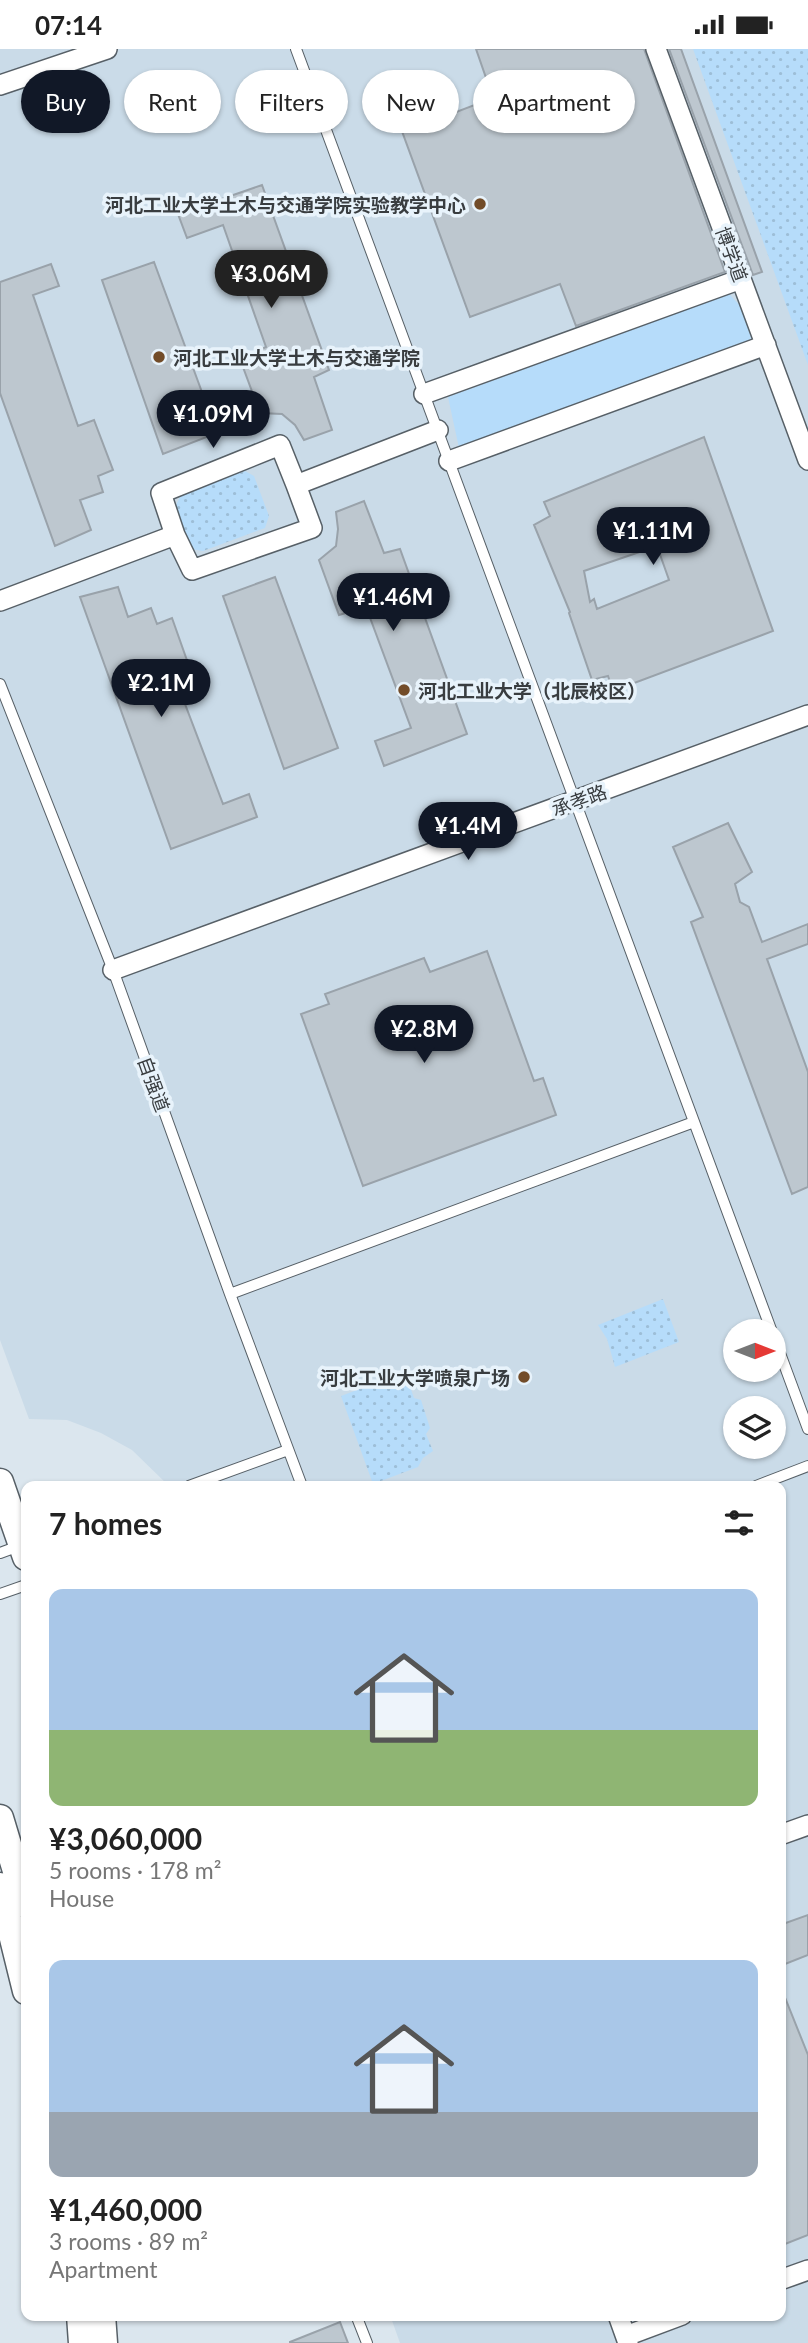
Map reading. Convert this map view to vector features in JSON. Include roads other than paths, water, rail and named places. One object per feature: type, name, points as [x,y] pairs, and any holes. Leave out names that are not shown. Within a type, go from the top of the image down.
[{"type":"street","points":[[0,85],[107,49]]},
{"type":"street","name":"博学道","points":[[656,49],[808,460]]},
{"type":"street","points":[[424,394],[741,279]]},
{"type":"street","points":[[449,461],[766,345]]},
{"type":"street","points":[[296,485],[438,430]]},
{"type":"street","points":[[280,445],[296,485],[312,528],[192,570],[175,535],[161,493],[280,445]]},
{"type":"street","points":[[0,601],[175,535]]},
{"type":"street","name":"承孝路","points":[[113,970],[808,715]]},
{"type":"street","points":[[0,1482],[19,1550]]},
{"type":"street","points":[[0,1818],[21,1887]]},
{"type":"street","points":[[786,1833],[808,1825]]},
{"type":"street","points":[[0,1886],[21,1971]]},
{"type":"street","points":[[786,2278],[808,2270]]},
{"type":"street","points":[[80,2321],[82,2343]]},
{"type":"street","points":[[102,2321],[104,2343]]},
{"type":"street","points":[[620,2321],[627,2339],[668,2321]]},
{"type":"lane","points":[[296,49],[767,1319]]},
{"type":"lane","name":"自强道","points":[[0,684],[113,970],[299,1481]]},
{"type":"lane","points":[[230,1294],[694,1122]]},
{"type":"lane","points":[[786,1369],[808,1429]]},
{"type":"lane","points":[[203,1481],[289,1450]]},
{"type":"lane","points":[[769,1481],[808,1466]]},
{"type":"lane","points":[[0,1594],[21,1587]]},
{"type":"lane","points":[[358,2321],[367,2343]]},
{"type":"place","name":"河北工业大学土木与交通学院实验教学中心","points":[[480,204]]},
{"type":"place","name":"河北工业大学土木与交通学院","points":[[159,357]]},
{"type":"place","name":"河北工业大学（北辰校区）","points":[[404,690]]},
{"type":"place","name":"河北工业大学喷泉广场","points":[[524,1377]]}]
